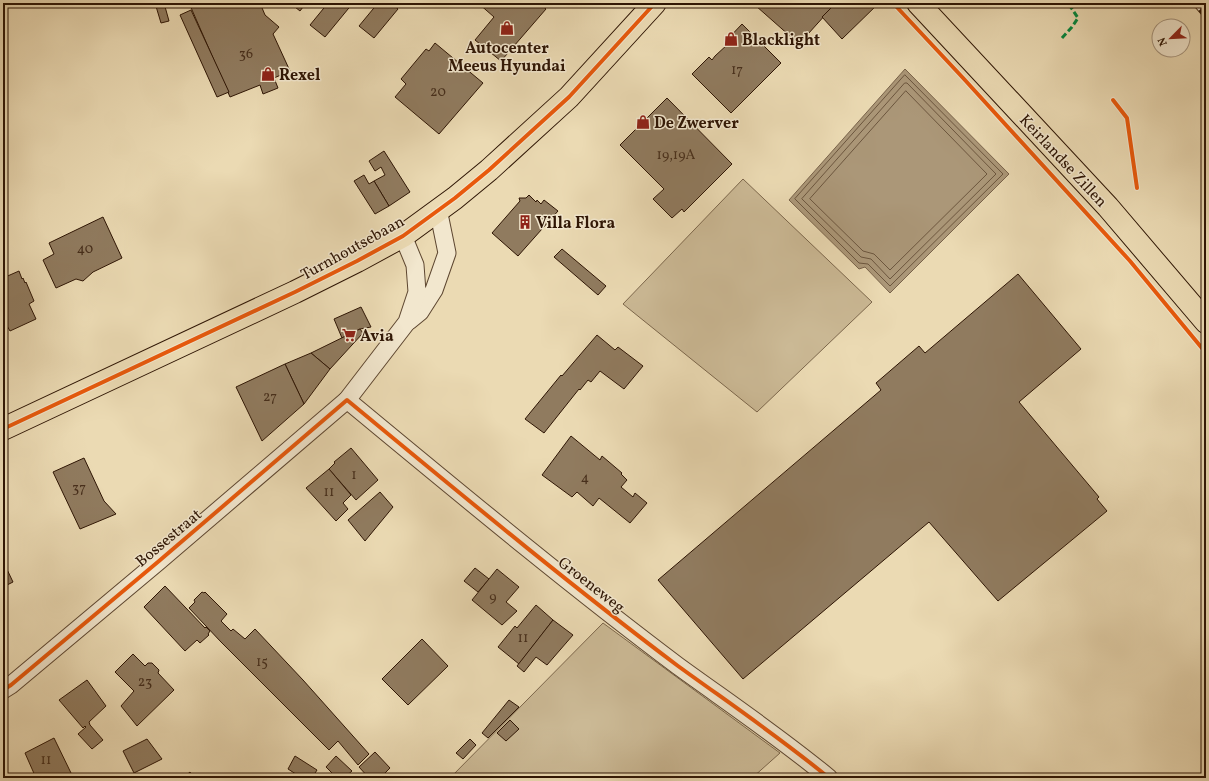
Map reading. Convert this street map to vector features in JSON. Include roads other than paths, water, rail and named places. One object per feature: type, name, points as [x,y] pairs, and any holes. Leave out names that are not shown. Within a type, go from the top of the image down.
[{"type":"main road","name":"Turnhoutsebaan","points":[[3,429],[295,292],[403,236],[455,198],[489,170],[569,97],[655,3]]},
{"type":"main road","name":"Keirlandse Zillen","points":[[918,3],[1108,207],[1206,322]]},
{"type":"street","name":"Bossestraat","points":[[3,690],[11,685],[159,561],[346,400],[407,322],[420,312],[434,290],[447,253],[438,210]]},
{"type":"street","name":"Bossestraat","points":[[403,236],[415,265],[417,292],[407,322]]},
{"type":"street","name":"Groeneweg","points":[[346,400],[515,539],[678,666],[805,758],[829,778]]},
{"type":"water","points":[[905,69],[1009,174],[890,293],[865,267],[859,269],[789,200]]},
{"type":"railway","points":[[1194,3],[1206,17]]},
{"type":"place","name":"Autocenter Meeus Hyundai","points":[[507,28]]},
{"type":"place","name":"Blacklight","points":[[731,39]]},
{"type":"place","name":"Rexel","points":[[268,74]]},
{"type":"place","name":"De Zwerver","points":[[643,122]]},
{"type":"place","name":"Villa Flora","points":[[525,222]]},
{"type":"place","name":"Avia","points":[[349,335]]}]
